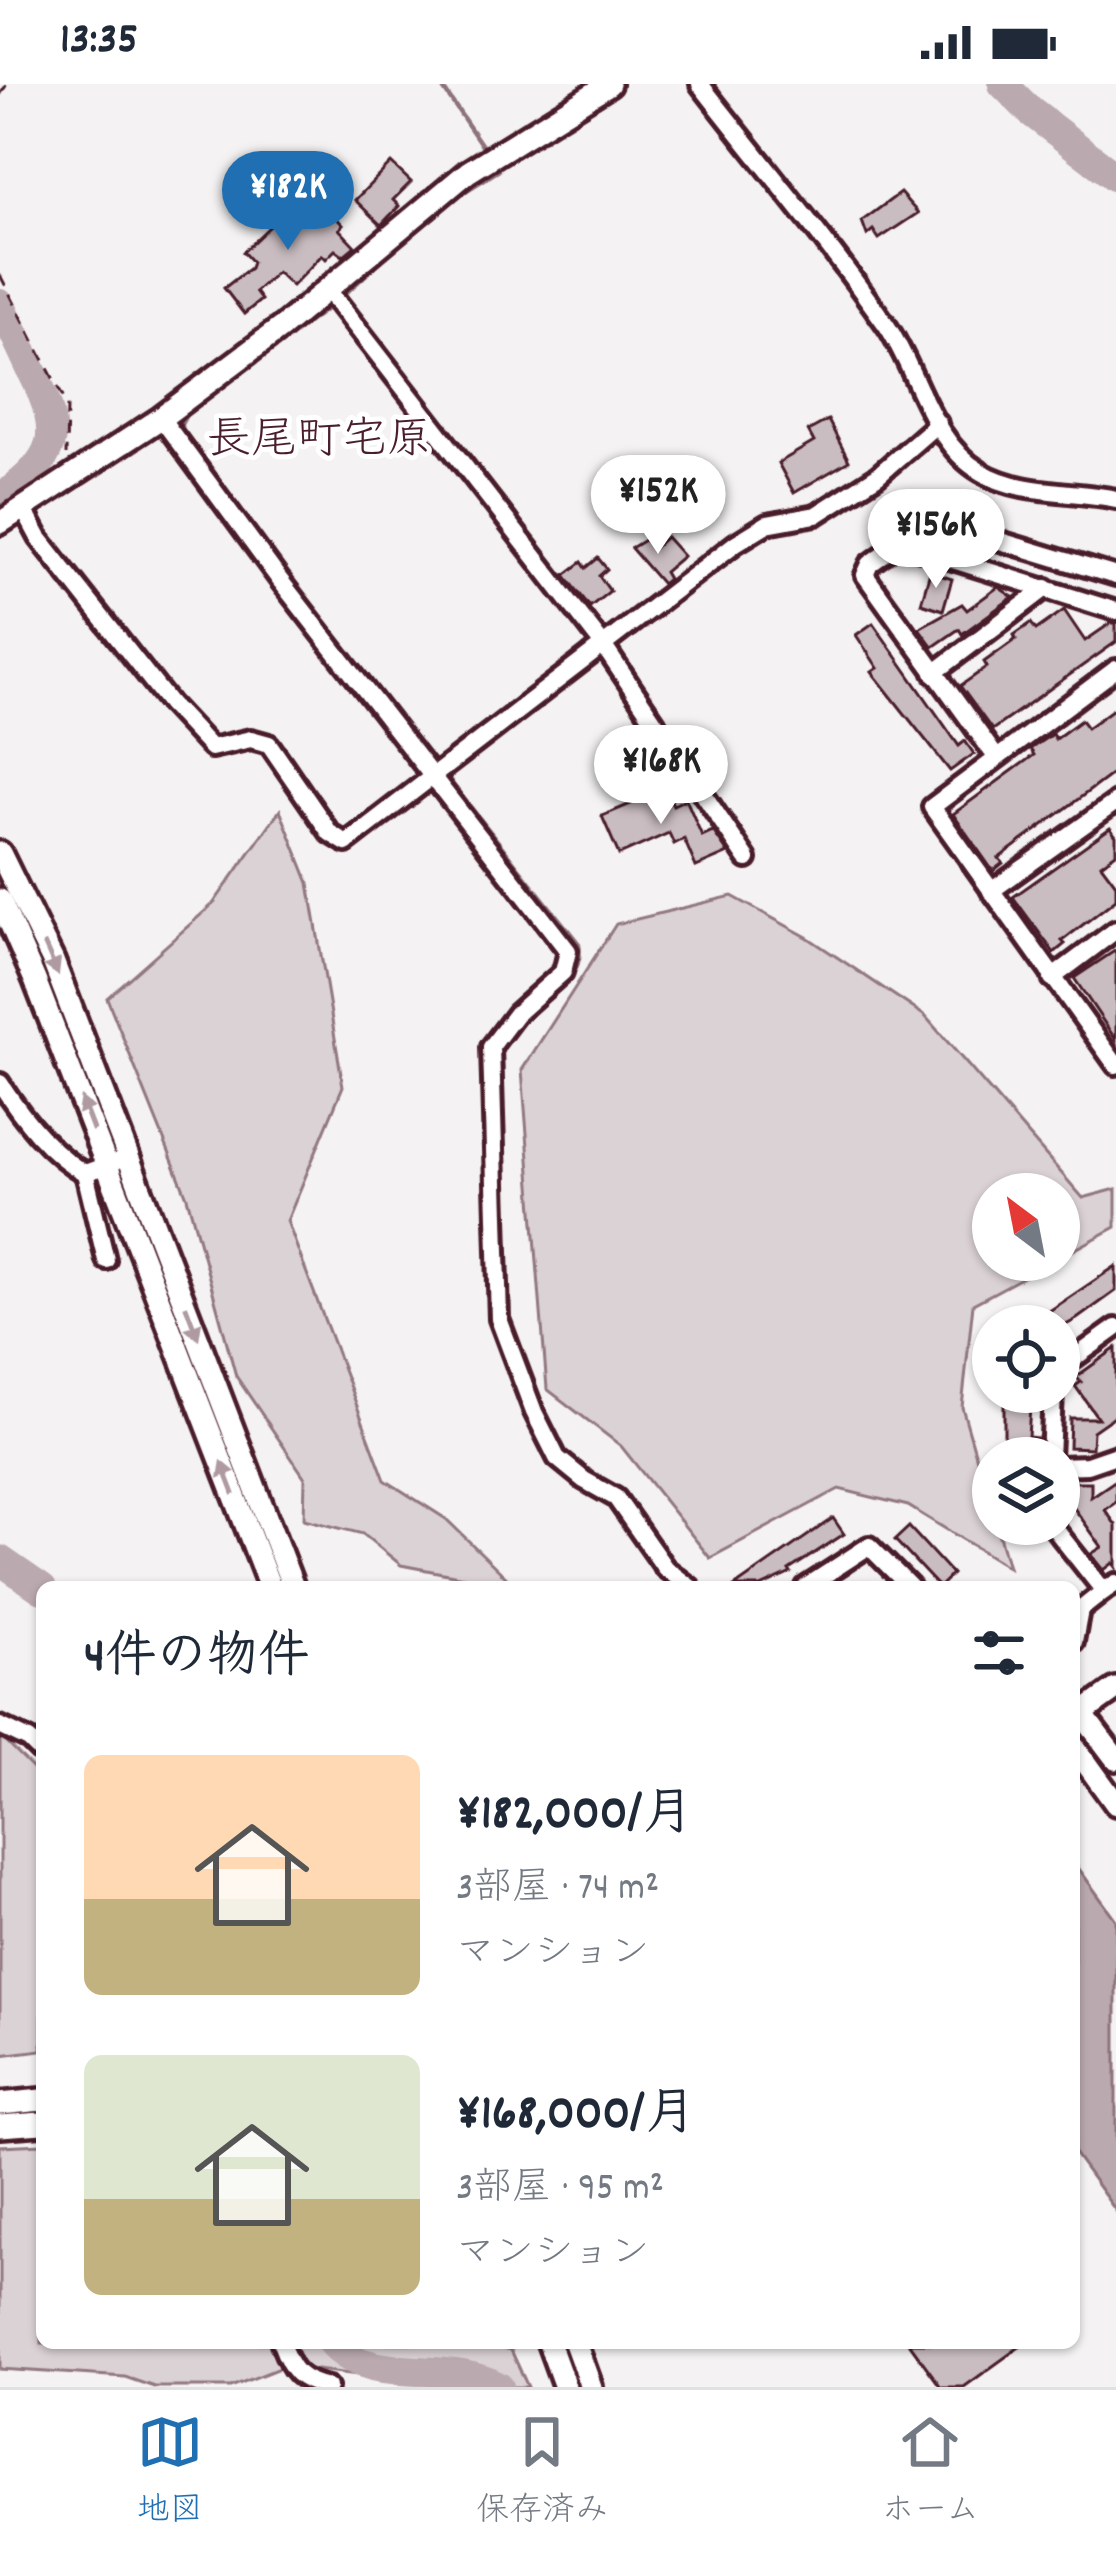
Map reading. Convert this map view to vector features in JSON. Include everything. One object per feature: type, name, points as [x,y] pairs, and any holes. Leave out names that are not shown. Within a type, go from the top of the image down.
[{"type":"street","points":[[0,524],[161,418],[481,164],[609,84]]},
{"type":"street","points":[[700,84],[889,329],[938,423],[963,459],[1013,487],[1074,491],[1116,500]]},
{"type":"street","points":[[328,290],[603,645],[747,860]]},
{"type":"street","points":[[161,418],[279,579],[568,951],[563,972],[516,1014],[491,1047],[499,1319],[557,1458],[616,1498],[665,1568],[682,1581]]},
{"type":"street","points":[[23,508],[39,538],[170,704],[212,748],[251,740],[269,744],[330,833],[346,843],[736,543],[767,524],[816,515],[877,476],[938,423]]},
{"type":"street","points":[[997,757],[865,574],[870,564],[931,520],[1116,576]]},
{"type":"street","points":[[899,543],[1116,610]]},
{"type":"street","points":[[934,673],[1046,588]]},
{"type":"street","points":[[1115,1063],[932,807],[1116,668]]},
{"type":"street","points":[[991,891],[1116,802]]},
{"type":"street","points":[[0,854],[53,961],[117,1161],[268,1581]]},
{"type":"street","points":[[0,900],[117,1161],[291,1581]]},
{"type":"street","points":[[1052,979],[1116,930]]},
{"type":"street","points":[[0,1084],[19,1112],[69,1164],[85,1173],[106,1260]]},
{"type":"street","points":[[85,1173],[117,1161]]},
{"type":"street","points":[[1080,1354],[1116,1328]]},
{"type":"street","points":[[1080,1466],[1116,1455]]},
{"type":"street","points":[[1071,1545],[1110,1587],[1080,1610]]},
{"type":"street","points":[[815,1581],[869,1546],[904,1581]]},
{"type":"street","points":[[1080,1716],[1116,1689]]},
{"type":"street","points":[[1080,1719],[1116,1759]]},
{"type":"street","points":[[0,1726],[36,1747]]},
{"type":"street","points":[[1080,1754],[1116,1804]]},
{"type":"street","points":[[0,2104],[36,2101]]},
{"type":"street","points":[[0,2126],[36,2123]]},
{"type":"street","points":[[284,2349],[294,2373],[306,2383],[328,2387]]},
{"type":"street","points":[[550,2349],[565,2387]]},
{"type":"street","points":[[576,2349],[590,2387]]},
{"type":"path","points":[[0,94],[7,84]]},
{"type":"path","points":[[0,275],[67,404],[64,481]]},
{"type":"shaded area","points":[[280,810],[309,883],[343,1086],[287,1221],[385,1480],[446,1519],[510,1581],[485,1581],[401,1565],[363,1534],[304,1519],[305,1478],[236,1376],[187,1197],[107,998],[213,904]]},
{"type":"shaded area","points":[[732,896],[807,937],[925,1016],[1061,1173],[972,1173],[972,1281],[1016,1281],[972,1305],[962,1407],[972,1442],[972,1545],[1002,1545],[1008,1567],[908,1506],[839,1489],[710,1558],[621,1446],[547,1389],[522,1070],[616,924]]},
{"type":"shaded area","points":[[1116,1189],[1116,1227],[1080,1247],[1080,1195],[1083,1198]]},
{"type":"shaded area","points":[[0,1736],[36,1772],[36,2051],[0,2055]]},
{"type":"shaded area","points":[[1080,1870],[1116,1920],[1116,2211],[1080,2161]]},
{"type":"shaded area","points":[[36,2144],[36,2349],[508,2349],[528,2387],[458,2387],[284,2366],[231,2387],[154,2387],[125,2377],[0,2369],[0,2146]]},
{"type":"building","points":[[391,163],[411,182],[393,200],[399,206],[381,225],[355,200]]},
{"type":"building","points":[[900,193],[918,213],[879,239],[873,230],[867,235],[862,221]]},
{"type":"building","points":[[293,204],[313,223],[328,209],[355,246],[343,256],[335,250],[326,259],[322,255],[292,286],[277,272],[255,292],[261,300],[244,314],[224,288],[250,268],[252,262],[243,252]]},
{"type":"building","points":[[828,420],[849,461],[794,493],[778,463],[814,442],[808,431]]},
{"type":"building","points":[[666,537],[683,556],[664,572],[668,579],[662,584],[631,548],[646,539],[652,550]]},
{"type":"building","points":[[598,558],[607,569],[599,576],[610,591],[590,607],[565,575],[582,562],[586,568]]},
{"type":"building","points":[[930,572],[952,579],[943,610],[921,603]]},
{"type":"building","points":[[998,587],[1013,597],[962,634],[959,629],[933,647],[919,628],[962,604],[967,610]]},
{"type":"building","points":[[1064,610],[1085,641],[1116,623],[1116,642],[992,730],[960,686],[987,667],[984,662],[1016,639],[1014,635],[1031,623],[1036,630]]},
{"type":"building","points":[[873,623],[959,746],[965,741],[974,754],[950,771],[872,672],[878,668],[856,635]]},
{"type":"building","points":[[1116,707],[1116,771],[999,858],[1003,863],[993,871],[953,814],[1034,755],[1030,749],[1052,734],[1055,739],[1081,720],[1087,728]]},
{"type":"building","points":[[666,789],[673,805],[686,799],[702,836],[713,831],[728,853],[696,867],[684,839],[674,844],[669,833],[619,855],[602,816]]},
{"type":"building","points":[[1110,828],[1116,836],[1116,853],[1101,864],[1116,884],[1116,899],[1062,941],[1065,944],[1054,953],[1013,897]]},
{"type":"building","points":[[1116,950],[1116,1040],[1074,978]]},
{"type":"building","points":[[1116,1266],[1116,1291],[1080,1317],[1080,1305],[1058,1305]]},
{"type":"building","points":[[1116,1348],[1116,1415],[1093,1431],[1092,1448],[1080,1447],[1080,1437],[1069,1437],[1070,1418],[1098,1418],[1080,1393],[1080,1374]]},
{"type":"building","points":[[1004,1413],[1030,1413],[1028,1437],[1004,1437]]},
{"type":"building","points":[[1116,1480],[1116,1502],[1105,1510],[1116,1525],[1116,1567],[1113,1563],[1104,1570],[1091,1554],[1102,1547],[1080,1516],[1080,1482],[1091,1482],[1091,1497]]},
{"type":"building","points":[[833,1518],[844,1534],[774,1581],[743,1581]]},
{"type":"building","points":[[909,1527],[952,1574],[945,1581],[933,1581],[895,1540]]},
{"type":"building","points":[[913,2349],[1017,2349],[964,2387],[941,2387]]},
{"type":"waterway","points":[[440,84],[487,153]]},
{"type":"waterway","points":[[1003,84],[1031,112],[1116,177]]},
{"type":"waterway","points":[[451,200],[499,170],[494,162]]},
{"type":"waterway","points":[[348,291],[419,226]]},
{"type":"waterway","points":[[0,304],[43,395],[51,429],[44,457],[0,499]]},
{"type":"waterway","points":[[178,430],[188,411],[325,310]]},
{"type":"waterway","points":[[246,520],[434,762]]},
{"type":"waterway","points":[[449,780],[579,944],[573,973],[536,1008]]},
{"type":"waterway","points":[[0,1560],[36,1585]]},
{"type":"waterway","points":[[339,2349],[388,2369],[456,2374],[499,2387]]},
{"type":"district","name":"長尾町宅原","points":[[319,443]]}]
